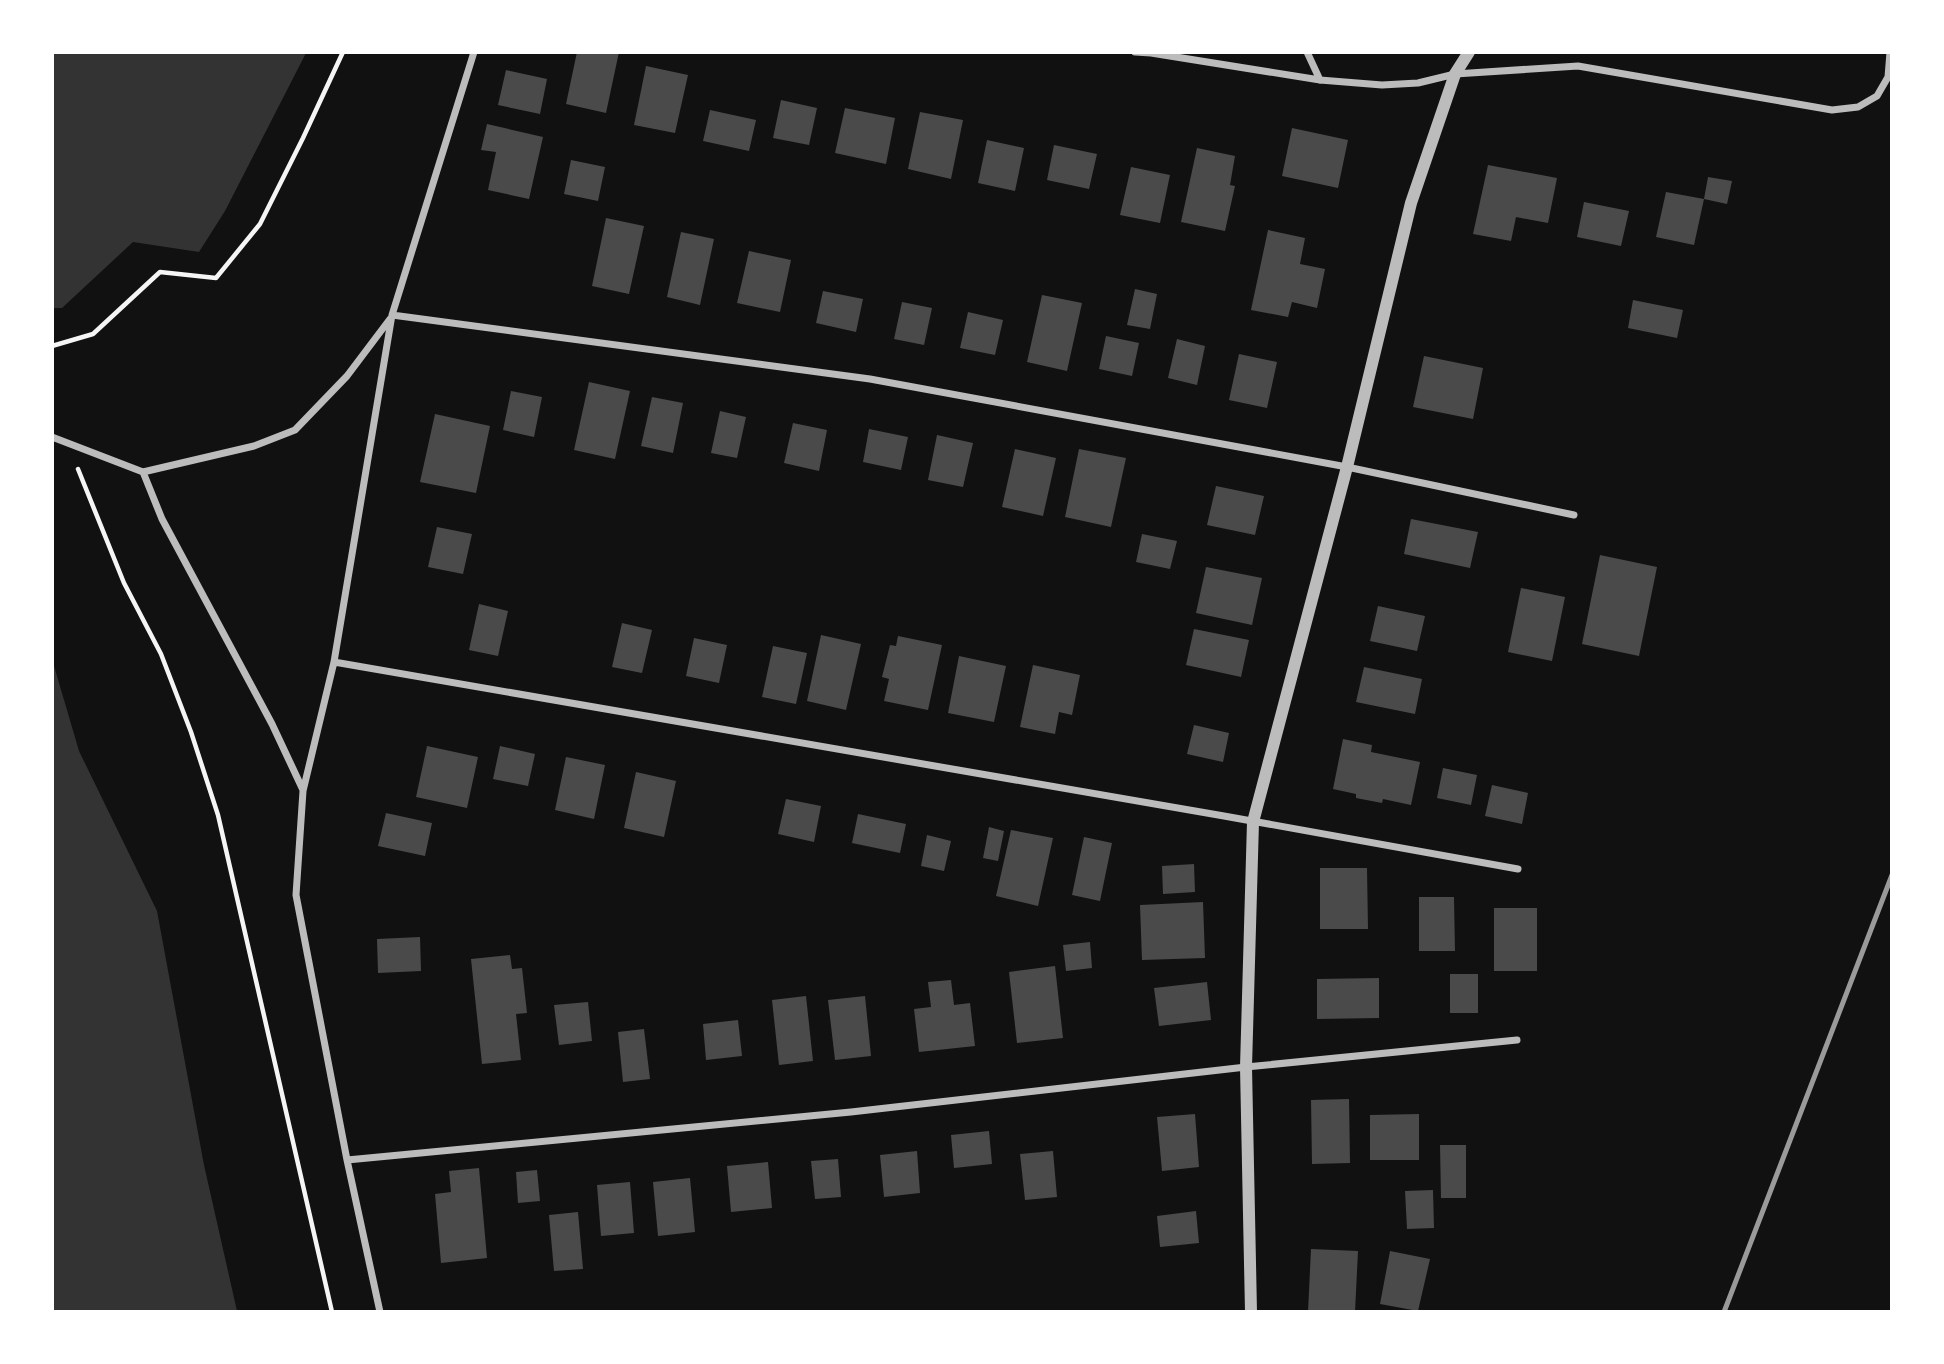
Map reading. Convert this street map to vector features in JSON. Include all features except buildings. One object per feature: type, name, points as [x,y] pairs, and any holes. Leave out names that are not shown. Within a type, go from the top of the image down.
[{"type":"street","points":[[380,1311],[347,1160],[296,895],[303,791],[334,662],[392,315],[474,52]]},
{"type":"street","points":[[1135,52],[1320,80],[1382,85],[1418,83],[1455,74],[1578,66],[1832,110],[1858,107],[1877,96],[1888,77],[1890,52]]},
{"type":"street","points":[[1307,52],[1320,80]]},
{"type":"street","points":[[1251,1311],[1246,1067],[1253,822],[1347,467],[1411,203],[1455,74],[1469,52]]},
{"type":"street","points":[[392,315],[870,379],[1347,467],[1574,515]]},
{"type":"street","points":[[52,437],[143,472],[254,446],[295,430],[348,376],[392,315]]},
{"type":"street","points":[[143,472],[162,519],[272,724],[303,791]]},
{"type":"street","points":[[334,662],[1518,869]]},
{"type":"street","points":[[347,1160],[851,1112],[1246,1067],[1517,1040]]},
{"type":"path","points":[[52,346],[93,334],[160,272],[216,278],[260,223],[343,52]]},
{"type":"path","points":[[67,443],[124,583],[161,654],[191,732],[218,815],[332,1311]]},
{"type":"shaded area","points":[[53,52],[306,53],[225,211],[199,252],[133,242],[62,308],[52,308]]},
{"type":"shaded area","points":[[52,659],[79,751],[157,911],[204,1165],[237,1311],[53,1311]]},
{"type":"railway","points":[[1724,1312],[1892,875]]}]
